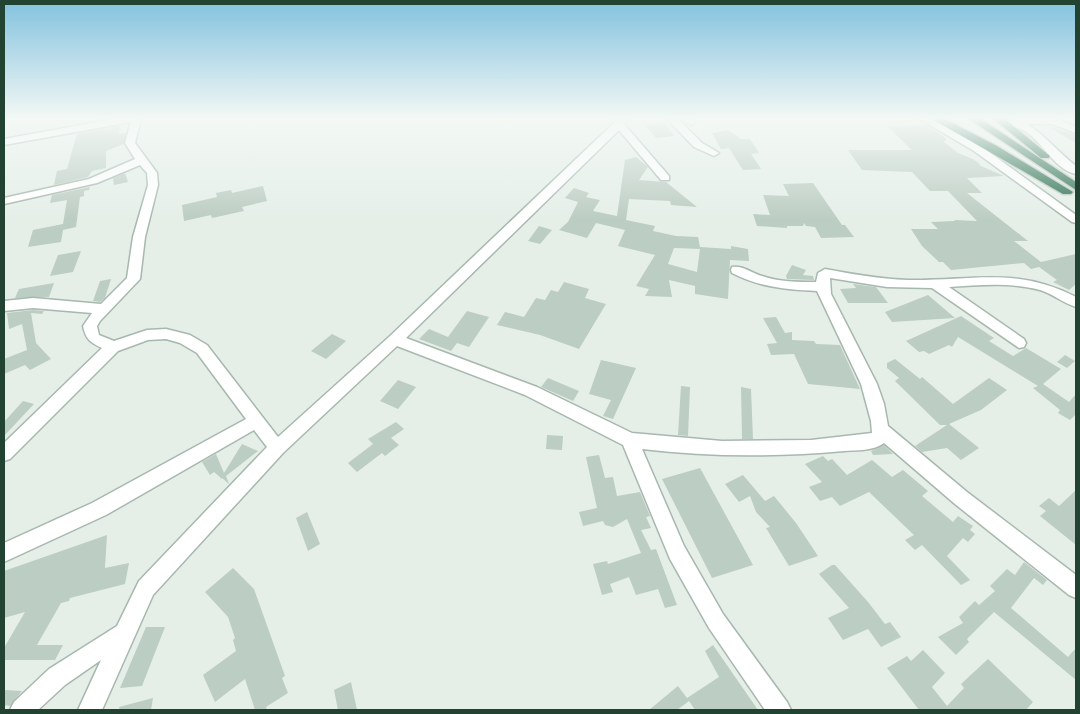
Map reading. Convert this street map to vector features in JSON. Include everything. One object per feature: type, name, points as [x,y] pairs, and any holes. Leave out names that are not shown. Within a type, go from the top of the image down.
[{"type":"highway","points":[[1001,152],[1072,189]]},
{"type":"highway","points":[[1013,152],[1072,189]]},
{"type":"highway","points":[[1021,152],[1072,189],[1076,198]]},
{"type":"highway","points":[[1044,152],[1076,181]]},
{"type":"street","points":[[113,347],[93,338],[90,326],[133,279],[139,237],[153,185],[152,173],[134,152]]},
{"type":"street","points":[[90,710],[146,588],[277,448],[395,340],[590,152]]},
{"type":"street","points":[[645,152],[665,178]]},
{"type":"street","points":[[983,152],[1076,220]]},
{"type":"street","points":[[1054,152],[1076,171]]},
{"type":"street","points":[[4,201],[94,180],[129,168],[141,160]]},
{"type":"street","points":[[737,270],[751,279],[765,282],[823,287]]},
{"type":"street","points":[[395,340],[531,391],[630,440],[678,446],[722,448],[811,447],[874,441],[880,436],[881,430],[876,404],[862,370],[838,325],[823,287],[825,273],[872,282],[936,284],[1001,280],[1019,282],[1043,286],[1076,302]]},
{"type":"street","points":[[936,284],[1019,343]]},
{"type":"street","points":[[5,308],[33,303],[104,309]]},
{"type":"street","points":[[4,454],[113,347],[146,335],[166,334],[185,339],[202,350],[277,448]]},
{"type":"street","points":[[4,553],[99,509],[256,421]]},
{"type":"street","points":[[881,430],[969,504],[1076,588]]},
{"type":"street","points":[[630,440],[677,552],[716,621],[779,710]]},
{"type":"street","points":[[22,710],[48,684],[69,667],[125,634]]},
{"type":"building","points":[[72,152],[106,152],[106,168],[92,171],[88,177],[54,185],[57,171],[67,169]]},
{"type":"building","points":[[732,152],[759,152],[751,154],[761,169],[743,170]]},
{"type":"building","points":[[850,152],[957,152],[973,159],[979,165],[1004,176],[967,178],[982,193],[967,193],[1028,241],[1014,241],[1041,262],[1076,254],[1076,284],[1069,290],[1053,282],[1057,280],[1039,267],[1031,269],[1024,263],[951,270],[922,246],[911,229],[938,229],[931,222],[977,221],[948,191],[930,191],[912,172],[862,170]]},
{"type":"building","points":[[636,157],[648,167],[639,180],[666,182],[697,207],[671,205],[670,201],[629,199],[626,220],[655,226],[653,231],[676,236],[698,237],[700,247],[731,249],[731,246],[748,249],[749,261],[730,260],[728,299],[695,294],[695,286],[669,280],[672,297],[645,296],[649,289],[636,286],[655,255],[618,246],[625,230],[596,223],[587,238],[559,230],[568,222],[578,202],[565,198],[574,188],[589,193],[586,197],[600,200],[593,211],[617,216],[625,160]],"holes":[[[674,248],[700,249],[697,272],[668,264]]]},
{"type":"building","points":[[125,173],[128,182],[114,185],[113,178]]},
{"type":"building","points":[[813,183],[842,225],[845,225],[854,237],[821,238],[815,227],[806,226],[804,223],[803,226],[787,226],[787,228],[757,226],[753,214],[770,215],[763,195],[789,196],[783,184]]},
{"type":"building","points":[[263,186],[267,201],[242,207],[244,211],[212,218],[211,215],[184,221],[182,205],[217,197],[216,193],[231,190],[232,193]]},
{"type":"building","points":[[90,187],[89,190],[84,191],[84,196],[80,197],[76,227],[63,230],[61,242],[28,247],[33,230],[63,224],[67,200],[50,203],[52,195]]},
{"type":"building","points":[[539,226],[552,230],[540,244],[528,241]]},
{"type":"building","points":[[81,251],[73,272],[50,276],[58,255]]},
{"type":"building","points":[[792,265],[806,270],[803,275],[813,276],[814,280],[787,279],[786,276]]},
{"type":"building","points":[[111,279],[105,298],[100,302],[93,301],[100,281]]},
{"type":"building","points":[[564,282],[589,289],[585,298],[606,304],[579,349],[540,335],[497,325],[505,312],[524,317],[536,298],[545,300],[551,290],[558,292]]},
{"type":"building","points":[[54,283],[49,297],[15,298],[19,289]]},
{"type":"building","points":[[853,284],[876,287],[888,303],[848,303],[840,289],[856,288]]},
{"type":"building","points":[[928,295],[955,318],[892,322],[885,312]]},
{"type":"building","points":[[33,310],[44,311],[42,314],[31,313],[36,343],[51,359],[30,370],[25,365],[4,374],[4,359],[27,350],[22,324],[9,329],[7,313]]},
{"type":"building","points":[[467,311],[489,317],[469,347],[457,343],[451,351],[419,339],[429,329],[448,337]]},
{"type":"building","points":[[961,316],[994,338],[989,341],[1013,356],[1026,348],[1061,369],[1043,384],[1069,402],[1076,394],[1076,414],[1070,420],[1058,413],[1060,410],[1033,388],[1038,386],[958,337],[952,347],[949,345],[929,354],[924,351],[919,352],[906,341]]},
{"type":"building","points":[[776,317],[785,333],[792,332],[792,340],[840,345],[860,389],[808,384],[794,354],[771,355],[767,344],[777,343],[763,318]]},
{"type":"building","points":[[332,334],[346,341],[326,359],[311,351]]},
{"type":"building","points":[[1065,355],[1075,361],[1067,368],[1057,362]]},
{"type":"building","points":[[895,359],[920,379],[922,377],[953,404],[989,378],[1007,390],[981,410],[949,424],[979,448],[961,460],[947,448],[922,452],[915,446],[947,425],[940,425],[895,381],[899,378],[887,368],[887,363]]},
{"type":"building","points":[[601,360],[636,368],[613,419],[603,416],[611,400],[589,394]]},
{"type":"building","points":[[548,378],[579,391],[573,401],[541,387]]},
{"type":"building","points":[[398,380],[416,387],[398,409],[380,401]]},
{"type":"building","points":[[681,386],[690,387],[688,436],[678,435]]},
{"type":"building","points":[[741,387],[751,389],[753,439],[742,439]]},
{"type":"building","points":[[23,401],[34,404],[4,436],[4,422]]},
{"type":"building","points":[[396,422],[404,429],[391,438],[399,445],[385,456],[382,453],[357,472],[348,463],[373,444],[368,439]]},
{"type":"building","points":[[547,435],[563,436],[562,450],[546,449]]},
{"type":"building","points":[[242,444],[258,451],[226,476],[229,484],[222,478],[220,480],[221,478],[214,472],[210,475],[202,462],[216,454],[224,473]]},
{"type":"building","points":[[884,445],[893,454],[873,455],[871,451]]},
{"type":"building","points":[[599,455],[605,478],[613,477],[617,496],[640,492],[650,516],[646,517],[651,528],[641,530],[651,550],[656,549],[677,605],[665,608],[658,589],[636,595],[629,577],[610,584],[613,592],[602,595],[593,564],[607,561],[608,564],[641,553],[627,519],[613,527],[605,525],[603,521],[583,526],[579,512],[597,508],[586,457]]},
{"type":"building","points":[[823,456],[828,461],[832,459],[847,475],[872,460],[892,477],[903,470],[928,491],[922,496],[953,522],[958,516],[973,526],[970,530],[975,534],[968,542],[963,538],[947,556],[970,580],[961,585],[922,545],[915,550],[905,540],[914,535],[869,492],[840,506],[832,497],[820,501],[809,487],[822,482],[805,464]]},
{"type":"building","points":[[700,468],[753,565],[712,578],[662,479]]},
{"type":"building","points":[[743,475],[765,501],[774,496],[796,523],[818,556],[789,566],[766,528],[770,527],[756,512],[750,496],[739,502],[725,484]]},
{"type":"building","points":[[1076,490],[1076,545],[1040,516],[1046,511],[1039,506],[1049,498],[1059,506]]},
{"type":"building","points":[[307,512],[320,544],[308,551],[296,518]]},
{"type":"building","points":[[107,535],[105,568],[129,563],[125,584],[70,598],[69,601],[61,603],[37,645],[63,645],[55,660],[4,660],[4,648],[25,612],[4,618],[4,571]]},
{"type":"building","points":[[1024,562],[1047,580],[1043,585],[1034,578],[1011,608],[1068,657],[1076,648],[1076,680],[994,612],[967,639],[969,642],[956,655],[938,637],[963,623],[959,617],[975,601],[979,605],[995,591],[990,586],[1007,569],[1015,575]]},
{"type":"building","points":[[835,565],[885,624],[890,622],[901,637],[881,647],[868,629],[843,640],[828,618],[849,608],[819,574]]},
{"type":"building","points":[[233,568],[254,589],[285,676],[282,678],[288,693],[266,707],[267,710],[255,710],[245,679],[215,702],[203,675],[236,651],[233,640],[235,638],[228,617],[205,592]]},
{"type":"building","points":[[146,627],[165,627],[142,686],[120,688]]},
{"type":"building","points":[[713,645],[758,710],[695,710],[689,701],[677,710],[649,710],[678,686],[687,698],[719,677],[705,651]]},
{"type":"building","points":[[923,650],[945,673],[932,687],[947,706],[964,688],[961,684],[988,659],[1033,702],[1026,710],[919,710],[887,668],[907,656],[911,661]]},
{"type":"building","points":[[351,682],[357,710],[338,710],[334,690]]},
{"type":"building","points":[[4,690],[22,691],[10,706],[4,705]]},
{"type":"building","points":[[153,698],[151,710],[120,710],[119,707]]}]
